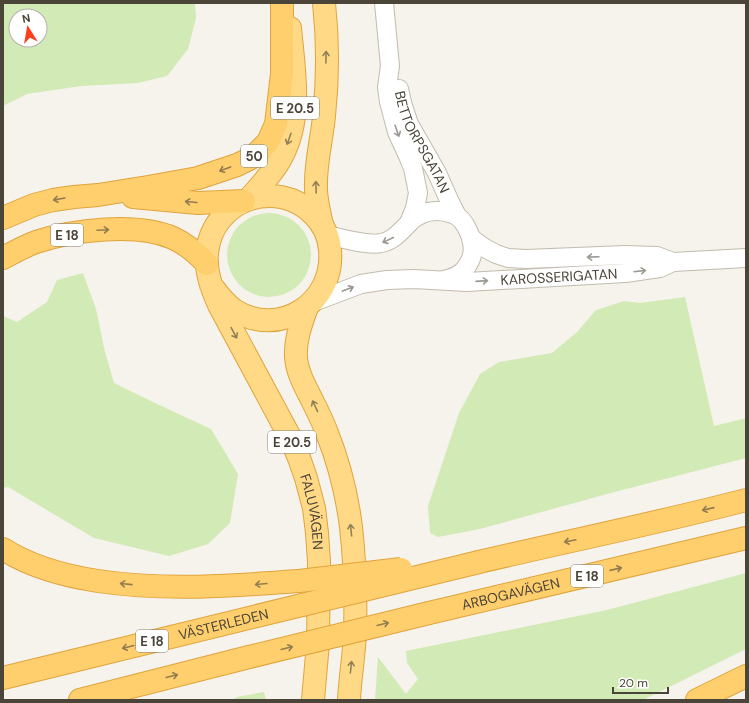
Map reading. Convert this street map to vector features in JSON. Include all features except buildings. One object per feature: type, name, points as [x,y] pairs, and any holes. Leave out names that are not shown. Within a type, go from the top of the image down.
[{"type":"highway","name":"50","points":[[3,218],[41,203],[198,178],[237,165],[253,157],[268,142],[276,124],[282,74],[282,3]]},
{"type":"highway","name":"E 20.5","points":[[212,285],[207,264],[207,253],[209,242],[215,227],[225,213],[234,206],[246,200],[272,171],[281,158],[291,132],[295,108],[296,87],[288,3]]},
{"type":"highway","points":[[324,3],[327,47],[326,88],[324,116],[316,170],[316,184],[318,211],[324,230]]},
{"type":"highway","name":"50","points":[[98,194],[198,203],[246,200],[254,197],[276,196],[298,203],[307,209],[315,216],[324,230]]},
{"type":"highway","name":"E 18","points":[[3,258],[37,242],[68,234],[98,230],[125,230],[143,231],[173,238],[186,245],[207,264]]},
{"type":"highway","name":"E 20.5","points":[[324,230],[330,246],[330,270],[322,290],[309,305],[298,333],[296,343],[297,365],[303,382],[327,434],[340,473],[351,528],[355,589],[350,634],[349,700]]},
{"type":"highway","points":[[212,285],[226,303],[234,310],[250,317],[266,320],[281,319],[298,313],[309,305]]},
{"type":"highway","name":"FALUVÄGEN","points":[[212,285],[219,305],[291,440],[306,478],[314,508],[318,533],[319,562],[318,643],[313,700]]},
{"type":"highway","name":"E 18","points":[[3,549],[30,563],[55,572],[81,578],[124,584],[202,587],[236,586],[300,581],[385,570],[480,562],[746,500]]},
{"type":"highway","name":"ARBOGAVÄGEN","points":[[350,634],[429,613],[746,538]]},
{"type":"highway","name":"VÄSTERLEDEN","points":[[3,678],[351,592],[480,562]]},
{"type":"highway","name":"E 18","points":[[80,700],[249,657],[350,634]]},
{"type":"highway","points":[[697,700],[746,676]]},
{"type":"street","name":"BETTORPSGATAN","points":[[384,3],[390,66],[387,87],[389,102],[397,132],[408,156],[418,193],[415,208],[409,223]]},
{"type":"street","name":"BETTORPSGATAN","points":[[390,66],[398,86],[409,124],[437,173],[458,216]]},
{"type":"street","points":[[324,230],[371,244],[382,243],[399,234],[409,223],[420,215],[441,210],[458,216]]},
{"type":"street","name":"KAROSSERIGATAN","points":[[443,281],[460,274],[466,268],[472,256],[473,251],[468,229],[458,216]]},
{"type":"street","name":"KAROSSERIGATAN","points":[[471,238],[483,247],[508,258],[526,259],[625,255],[657,256],[673,262]]},
{"type":"street","name":"KAROSSERIGATAN","points":[[309,305],[349,288],[387,280],[414,279],[467,282],[625,273],[660,268],[673,262],[746,258]]},
{"type":"green space","points":[[3,3],[195,3],[196,18],[188,49],[167,76],[138,83],[81,86],[27,94],[3,106]]},
{"type":"green space","points":[[269,213],[277,214],[292,220],[304,232],[310,247],[310,263],[304,278],[292,290],[277,296],[269,297],[261,296],[246,290],[234,278],[228,263],[227,255],[228,247],[234,232],[246,220],[261,214]]},
{"type":"green space","points":[[83,273],[96,309],[105,352],[114,383],[211,429],[238,474],[230,523],[208,544],[169,556],[94,538],[8,487],[3,488],[3,316],[17,322],[47,302],[57,280]]},
{"type":"green space","points":[[685,297],[714,426],[746,418],[746,458],[480,529],[438,537],[430,533],[428,506],[459,413],[480,374],[499,362],[552,353],[577,332],[596,310],[624,301],[640,303]]},
{"type":"green space","points":[[746,573],[746,649],[643,700],[375,700],[378,657],[406,694],[418,679],[407,663],[406,651],[607,610]]},
{"type":"green space","points":[[264,692],[266,700],[232,700],[237,697]]}]
